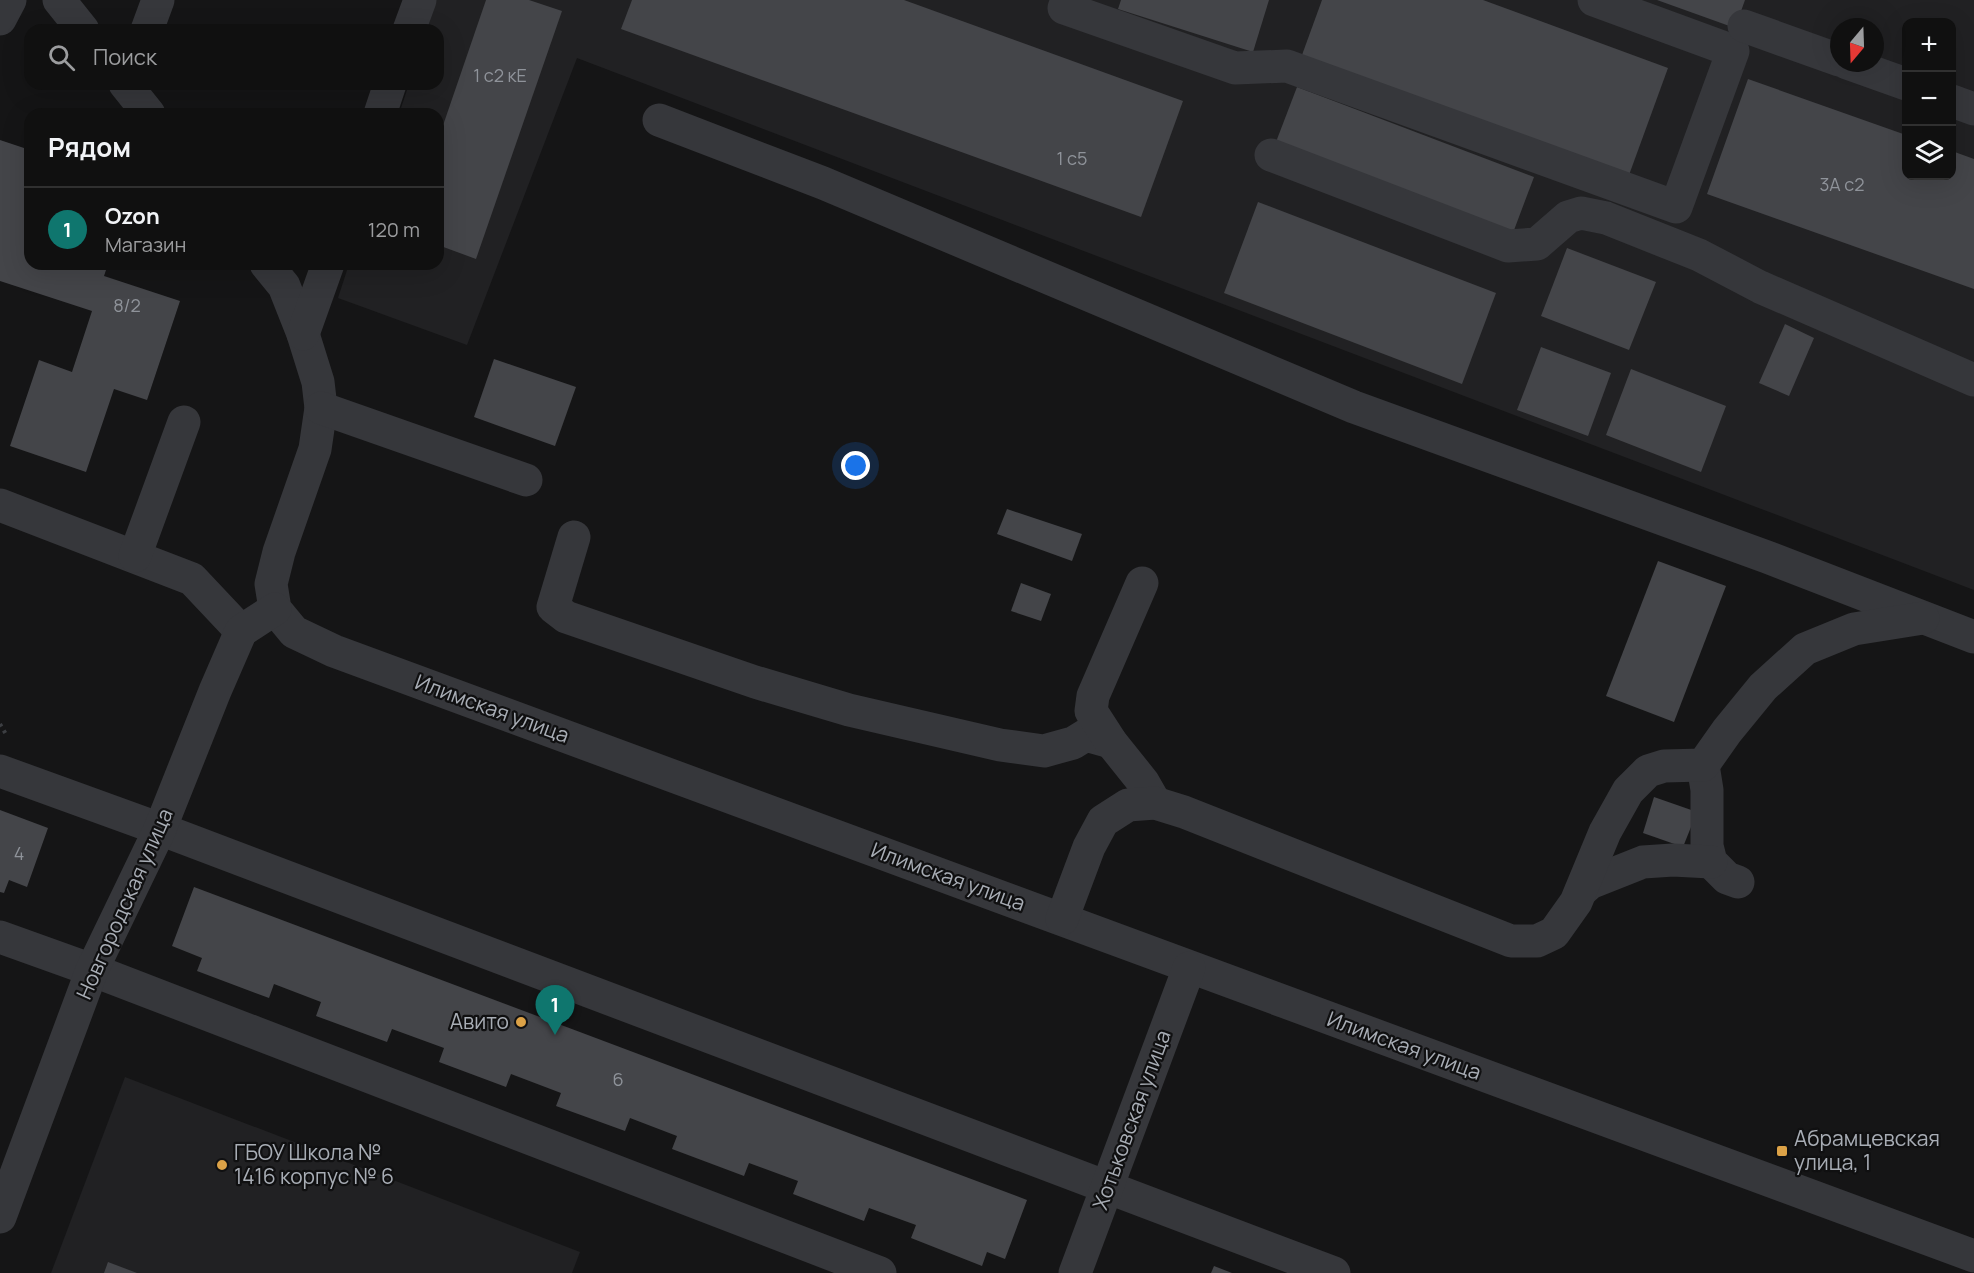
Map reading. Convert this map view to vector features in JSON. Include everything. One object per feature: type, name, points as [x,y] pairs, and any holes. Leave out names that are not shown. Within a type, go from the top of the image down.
[{"type":"street","points":[[59,0],[77,24]]},
{"type":"street","points":[[149,24],[158,0]]},
{"type":"street","points":[[411,24],[420,0]]},
{"type":"street","points":[[1067,0],[1064,8],[1235,68],[1287,66],[1676,207],[1733,51],[1594,0]]},
{"type":"street","points":[[1744,26],[1830,57]]},
{"type":"street","points":[[1872,72],[1902,83]]},
{"type":"street","points":[[131,90],[144,108]]},
{"type":"street","points":[[382,108],[388,90]]},
{"type":"street","points":[[1956,102],[1974,109]]},
{"type":"street","points":[[659,120],[823,183],[1354,407],[1767,556],[1974,637]]},
{"type":"street","points":[[1271,155],[1508,246],[1537,244],[1568,217],[1581,213],[1606,218],[1699,255],[1761,287],[1974,380]]},
{"type":"street","points":[[0,505],[192,579],[241,631],[275,609],[271,584],[279,552],[315,449],[321,408],[318,382],[303,334],[284,286],[271,270]]},
{"type":"street","points":[[303,334],[326,270]]},
{"type":"street","points":[[321,408],[526,480]]},
{"type":"street","points":[[135,556],[184,422]]},
{"type":"street","points":[[574,537],[553,607],[566,617],[756,682],[849,710],[1000,745],[1044,751],[1073,743],[1086,735],[1111,742]]},
{"type":"street","points":[[1142,583],[1093,696],[1091,711],[1111,742],[1143,782],[1155,803]]},
{"type":"street","name":"Илимская улица","points":[[275,609],[294,632],[334,651],[1974,1256]]},
{"type":"street","points":[[1738,882],[1727,878],[1711,862],[1707,846],[1707,790],[1703,765],[1763,687],[1805,649],[1854,629],[1924,618]]},
{"type":"street","name":"Новгородская улица","points":[[0,1217],[92,970],[160,829],[241,631]]},
{"type":"street","points":[[1062,919],[1089,847],[1103,821],[1128,805],[1155,803],[1184,812],[1511,941],[1537,941],[1554,933],[1576,902],[1605,832],[1628,791],[1648,771],[1664,766],[1703,765]]},
{"type":"street","points":[[0,771],[160,829],[1334,1273]]},
{"type":"street","points":[[1581,891],[1590,883],[1643,862],[1673,860],[1711,862]]},
{"type":"street","points":[[0,937],[92,970],[880,1273]]},
{"type":"street","name":"Хотьковская улица","points":[[1075,1273],[1189,968]]},
{"type":"shaded area","points":[[436,0],[1974,0],[1974,590],[577,58],[467,345],[338,298],[347,270],[444,270],[444,108],[401,108],[407,90],[444,90],[444,24],[428,24]]},
{"type":"shaded area","name":"ГБОУ Школа № 1416 корпус № 6","points":[[125,1077],[580,1252],[572,1273],[51,1273]]},
{"type":"building","points":[[486,0],[529,0],[562,11],[476,259],[444,247],[444,122]]},
{"type":"building","points":[[632,0],[904,0],[1183,101],[1141,217],[621,29]]},
{"type":"building","points":[[1121,0],[1269,0],[1253,52],[1118,9]]},
{"type":"building","points":[[1322,0],[1483,0],[1668,68],[1629,175],[1302,55]]},
{"type":"building","points":[[1657,0],[1745,0],[1735,28]]},
{"type":"building","points":[[1748,79],[1902,134],[1902,180],[1956,180],[1956,152],[1974,159],[1974,289],[1707,194]]},
{"type":"building","points":[[1297,87],[1534,177],[1508,246],[1271,155]]},
{"type":"building","points":[[0,140],[24,148],[24,270],[106,270],[104,276],[180,301],[147,400],[114,389],[86,472],[10,446],[39,360],[72,372],[92,311],[0,281]]},
{"type":"building","points":[[1258,202],[1496,293],[1462,384],[1224,293]]},
{"type":"building","points":[[1567,248],[1656,282],[1629,350],[1541,316]]},
{"type":"building","points":[[1785,324],[1814,338],[1789,396],[1759,383]]},
{"type":"building","points":[[1541,347],[1611,373],[1588,436],[1517,410]]},
{"type":"building","points":[[494,359],[576,387],[555,446],[474,417]]},
{"type":"building","points":[[1631,369],[1726,406],[1701,472],[1606,435]]},
{"type":"building","points":[[1007,509],[1082,534],[1072,561],[997,534]]},
{"type":"building","points":[[1658,561],[1726,586],[1674,722],[1606,696]]},
{"type":"building","points":[[1021,583],[1051,594],[1041,621],[1011,611]]},
{"type":"building","points":[[1654,797],[1697,812],[1683,847],[1643,833]]},
{"type":"building","points":[[0,810],[48,828],[27,887],[9,880],[4,893],[0,892]]},
{"type":"building","points":[[194,887],[1027,1200],[1005,1259],[987,1252],[982,1266],[911,1238],[916,1225],[869,1208],[864,1221],[793,1194],[798,1181],[749,1163],[744,1176],[672,1149],[677,1136],[630,1118],[625,1131],[556,1106],[561,1093],[511,1074],[506,1087],[439,1062],[444,1048],[392,1029],[387,1042],[316,1016],[321,1002],[274,984],[269,998],[197,971],[202,958],[172,946]]},
{"type":"building","points":[[108,1262],[137,1273],[104,1273]]},
{"type":"building","points":[[1214,1266],[1232,1273],[1211,1273]]},
{"type":"place","name":"Авито","points":[[521,1022]]},
{"type":"place","name":"Ozon","points":[[555,1035]]},
{"type":"place","name":"Абрамцевская улица, 1","points":[[1782,1151]]},
{"type":"place","name":"ГБОУ Школа № 1416 корпус № 6","points":[[222,1165]]}]
